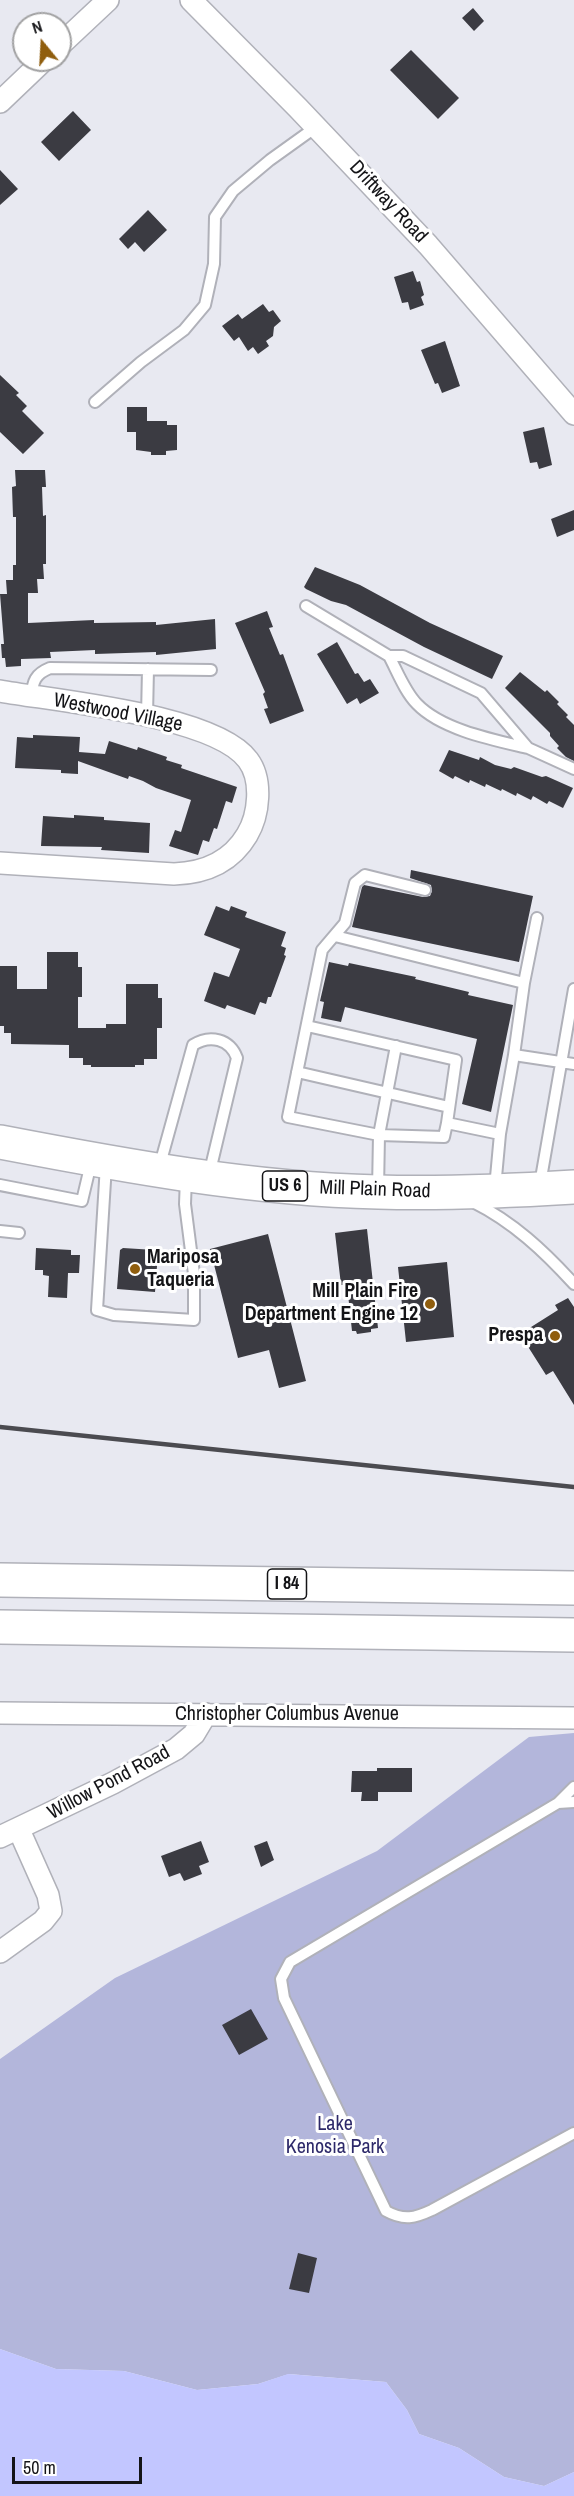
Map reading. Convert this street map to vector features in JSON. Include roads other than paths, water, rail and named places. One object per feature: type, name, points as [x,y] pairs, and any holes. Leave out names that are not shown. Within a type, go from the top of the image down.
[{"type":"main road","name":"Mill Plain Road","points":[[0,1142],[184,1175],[378,1192],[443,1193],[574,1187]]},
{"type":"main road","name":"I 84","points":[[0,1580],[574,1588]]},
{"type":"main road","points":[[0,1627],[574,1635]]},
{"type":"street","points":[[72,34],[108,0]]},
{"type":"street","name":"Driftway Road","points":[[191,0],[428,245],[574,414]]},
{"type":"street","points":[[0,102],[31,72]]},
{"type":"street","name":"Westwood Village","points":[[0,691],[167,720],[216,738],[241,753],[249,761],[256,779],[256,805],[247,835],[233,853],[215,865],[184,873],[0,863]]},
{"type":"street","name":"Christopher Columbus Avenue","points":[[0,1713],[574,1718]]},
{"type":"street","name":"Willow Pond Road","points":[[10,1833],[176,1749],[194,1734],[206,1714]]},
{"type":"street","points":[[0,1952],[43,1921],[51,1911],[48,1895],[10,1833]]},
{"type":"lane","points":[[95,402],[141,362],[184,330],[205,305],[214,264],[215,218],[233,191],[270,160],[316,127]]},
{"type":"lane","points":[[306,606],[389,656],[416,704],[438,720],[487,739],[528,748],[574,769]]},
{"type":"lane","points":[[389,656],[403,656],[482,693],[528,748]]},
{"type":"lane","points":[[31,696],[33,681],[38,673],[50,668],[211,670]]},
{"type":"lane","points":[[147,716],[148,669]]},
{"type":"lane","points":[[307,1026],[456,1060],[444,1137],[378,1135],[288,1117],[322,950],[345,923],[355,883],[365,875],[424,890]]},
{"type":"lane","points":[[494,1191],[500,1134],[524,983],[537,918]]},
{"type":"lane","points":[[335,936],[524,983]]},
{"type":"lane","points":[[539,1189],[559,1063],[574,989]]},
{"type":"lane","points":[[99,1161],[103,1212],[97,1310],[114,1315],[194,1320],[194,1274],[185,1204],[184,1175],[193,1045],[200,1040],[221,1040],[233,1047],[237,1058],[184,1175]]},
{"type":"lane","points":[[378,1192],[378,1135],[396,1046]]},
{"type":"lane","points":[[514,1055],[574,1065]]},
{"type":"lane","points":[[297,1072],[449,1107]]},
{"type":"lane","points":[[447,1123],[500,1134]]},
{"type":"lane","points":[[0,1185],[82,1201],[99,1161]]},
{"type":"lane","points":[[443,1193],[469,1200],[502,1218],[540,1248],[574,1284]]},
{"type":"lane","points":[[0,1231],[19,1233]]},
{"type":"lane","points":[[574,1787],[558,1803],[290,1962],[281,1979],[284,1998],[386,2211],[408,2219],[432,2210],[574,2133]]},
{"type":"lane","points":[[558,1803],[574,1802]]},
{"type":"railway","points":[[0,1427],[574,1487]]},
{"type":"place","name":"Mariposa Taqueria","points":[[135,1269]]},
{"type":"place","name":"Mill Plain Fire Department Engine 12","points":[[430,1304]]},
{"type":"place","name":"Prespa","points":[[555,1336]]},
{"type":"park label","name":"Lake Kenosia Park","points":[[335,2136]]}]
